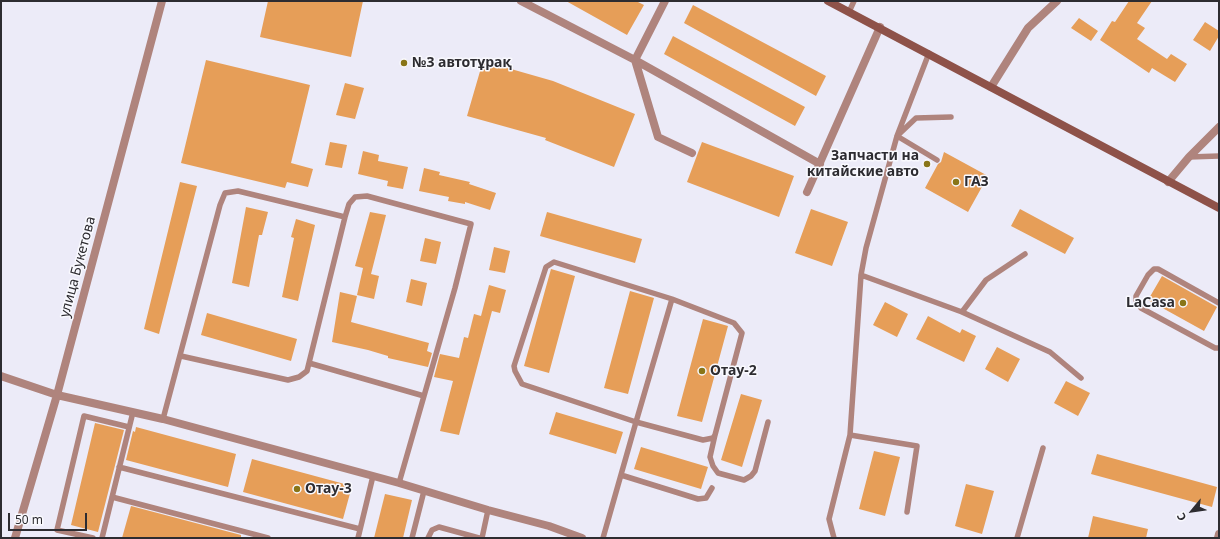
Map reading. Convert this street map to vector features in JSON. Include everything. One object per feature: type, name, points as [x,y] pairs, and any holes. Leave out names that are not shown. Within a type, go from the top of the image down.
[{"type":"main road","points":[[828,1],[880,27],[1219,208]]},
{"type":"street","name":"улица Букетова","points":[[15,538],[57,394],[162,1]]},
{"type":"street","points":[[521,1],[635,60],[820,164]]},
{"type":"street","points":[[665,1],[635,60],[658,136],[692,153]]},
{"type":"street","points":[[991,87],[1028,28],[1057,1]]},
{"type":"street","points":[[807,192],[880,27]]},
{"type":"street","points":[[1168,182],[1189,157],[1219,127]]},
{"type":"street","points":[[1,376],[57,394],[163,419],[399,483],[488,510],[549,526],[582,538]]},
{"type":"street","points":[[1218,538],[1219,534]]},
{"type":"lane","points":[[849,12],[854,1]]},
{"type":"lane","points":[[834,538],[829,519],[850,434],[861,275],[866,248],[898,136],[929,53]]},
{"type":"lane","points":[[898,136],[916,118],[951,117]]},
{"type":"lane","points":[[898,136],[937,160]]},
{"type":"lane","points":[[1189,157],[1219,156]]},
{"type":"lane","points":[[163,419],[220,205],[225,193],[238,191],[345,218]]},
{"type":"lane","points":[[181,356],[288,380],[299,377],[306,371],[345,218],[349,204],[355,197],[367,196],[471,224],[456,288],[399,483]]},
{"type":"lane","points":[[962,312],[986,280],[1025,254]]},
{"type":"lane","points":[[715,435],[713,438],[703,440],[636,422],[522,384],[514,366],[546,267],[554,262],[672,299],[734,323],[742,333],[710,457],[713,466],[718,473],[744,480],[751,476],[754,471],[768,422]]},
{"type":"lane","points":[[1219,303],[1158,269],[1151,271],[1136,296],[1136,300],[1140,308],[1215,348],[1219,348]]},
{"type":"lane","points":[[861,275],[962,312],[1050,352],[1081,378]]},
{"type":"lane","points":[[603,538],[672,299]]},
{"type":"lane","points":[[308,363],[424,396]]},
{"type":"lane","points":[[102,538],[133,412]]},
{"type":"lane","points":[[93,538],[58,530],[84,416],[129,427]]},
{"type":"lane","points":[[850,434],[918,446],[907,512]]},
{"type":"lane","points":[[1017,538],[1043,448]]},
{"type":"lane","points":[[119,467],[360,530]]},
{"type":"lane","points":[[621,475],[698,499],[706,498],[712,488]]},
{"type":"lane","points":[[358,538],[373,476]]},
{"type":"lane","points":[[412,538],[424,491]]},
{"type":"lane","points":[[112,497],[268,538]]},
{"type":"lane","points":[[428,538],[432,530],[439,527],[480,538],[488,510]]},
{"type":"building","points":[[268,1],[363,1],[351,57],[260,37]]},
{"type":"building","points":[[566,1],[636,1],[644,5],[627,35]]},
{"type":"building","points":[[1129,1],[1152,1],[1137,23],[1145,28],[1137,39],[1167,59],[1171,54],[1187,64],[1175,82],[1152,68],[1149,73],[1100,40],[1112,21],[1115,22]]},
{"type":"building","points":[[693,5],[826,76],[816,96],[684,23]]},
{"type":"building","points":[[1079,18],[1098,31],[1091,41],[1071,28]]},
{"type":"building","points":[[1205,22],[1219,31],[1219,36],[1210,51],[1193,40]]},
{"type":"building","points":[[673,36],[805,107],[795,126],[664,54]]},
{"type":"building","points":[[206,60],[310,85],[291,163],[313,169],[308,187],[287,182],[285,188],[181,163]]},
{"type":"building","points":[[483,61],[553,81],[635,114],[614,167],[545,140],[546,138],[467,116]]},
{"type":"building","points":[[345,83],[364,88],[355,119],[336,115]]},
{"type":"building","points":[[330,142],[347,145],[342,168],[325,165]]},
{"type":"building","points":[[702,142],[794,176],[779,217],[687,182]]},
{"type":"building","points":[[363,151],[379,155],[378,161],[408,167],[403,189],[387,186],[388,181],[358,174]]},
{"type":"building","name":"ГАЗ","points":[[944,152],[988,176],[968,212],[925,188],[938,164],[941,162]]},
{"type":"building","points":[[424,168],[440,172],[439,175],[470,182],[469,184],[496,193],[490,210],[465,202],[465,204],[448,201],[449,197],[419,191]]},
{"type":"building","points":[[180,182],[197,186],[159,334],[144,329]]},
{"type":"building","points":[[246,207],[268,212],[262,235],[259,235],[249,287],[232,283]]},
{"type":"building","points":[[811,209],[848,222],[832,266],[795,253]]},
{"type":"building","points":[[1020,209],[1074,238],[1065,254],[1011,226]]},
{"type":"building","points":[[370,212],[386,215],[371,274],[379,276],[374,299],[357,295],[363,268],[355,266]]},
{"type":"building","points":[[547,212],[642,239],[635,263],[540,236]]},
{"type":"building","points":[[296,219],[315,225],[298,301],[282,297],[294,238],[291,237]]},
{"type":"building","points":[[425,238],[441,242],[436,264],[420,261]]},
{"type":"building","points":[[494,247],[510,251],[505,273],[489,270]]},
{"type":"building","points":[[551,269],[575,276],[549,373],[524,366]]},
{"type":"building","name":"LaCasa","points":[[1162,276],[1217,307],[1204,331],[1148,300]]},
{"type":"building","points":[[411,279],[427,283],[422,306],[406,302]]},
{"type":"building","points":[[489,285],[506,290],[500,313],[492,311],[459,435],[440,431],[453,381],[434,377],[440,354],[459,358],[464,337],[468,338],[474,314],[481,316]]},
{"type":"building","points":[[630,291],[654,298],[628,394],[604,388]]},
{"type":"building","points":[[340,292],[357,296],[351,322],[429,343],[427,351],[432,353],[428,367],[388,358],[388,356],[368,350],[332,342]]},
{"type":"building","points":[[885,302],[908,314],[897,337],[873,325]]},
{"type":"building","points":[[207,313],[297,339],[291,361],[201,335]]},
{"type":"building","points":[[928,316],[960,333],[962,329],[976,336],[964,362],[916,339]]},
{"type":"building","name":"Отау-2","points":[[703,319],[728,326],[702,422],[677,416]]},
{"type":"building","points":[[997,347],[1020,359],[1008,382],[985,369]]},
{"type":"building","points":[[1066,381],[1090,393],[1078,416],[1054,403]]},
{"type":"building","name":"Отау-2","points":[[741,394],[762,400],[742,467],[721,460]]},
{"type":"building","points":[[556,412],[623,432],[616,454],[549,434]]},
{"type":"building","points":[[95,423],[124,430],[98,532],[71,525]]},
{"type":"building","points":[[136,427],[236,454],[228,487],[126,460],[133,431],[135,432]]},
{"type":"building","points":[[641,447],[708,467],[701,489],[634,469]]},
{"type":"building","points":[[874,451],[900,457],[885,516],[859,509]]},
{"type":"building","points":[[1097,454],[1217,487],[1212,507],[1091,474]]},
{"type":"building","name":"Отау-3","points":[[252,459],[352,486],[343,519],[243,492]]},
{"type":"building","points":[[966,484],[994,491],[982,534],[955,526]]},
{"type":"building","name":"Отау-3","points":[[385,494],[412,500],[403,538],[374,538]]},
{"type":"building","points":[[131,506],[241,535],[241,538],[122,538]]},
{"type":"building","points":[[1093,516],[1148,529],[1146,538],[1088,538]]},
{"type":"place","name":"№3 автотұрақ","points":[[404,63]]},
{"type":"place","name":"Запчасти на китайские авто","points":[[927,164]]},
{"type":"place","name":"ГАЗ","points":[[956,182]]},
{"type":"place","name":"LaCasa","points":[[1183,303]]},
{"type":"place","name":"Отау-2","points":[[702,371]]},
{"type":"place","name":"Отау-3","points":[[297,489]]}]
